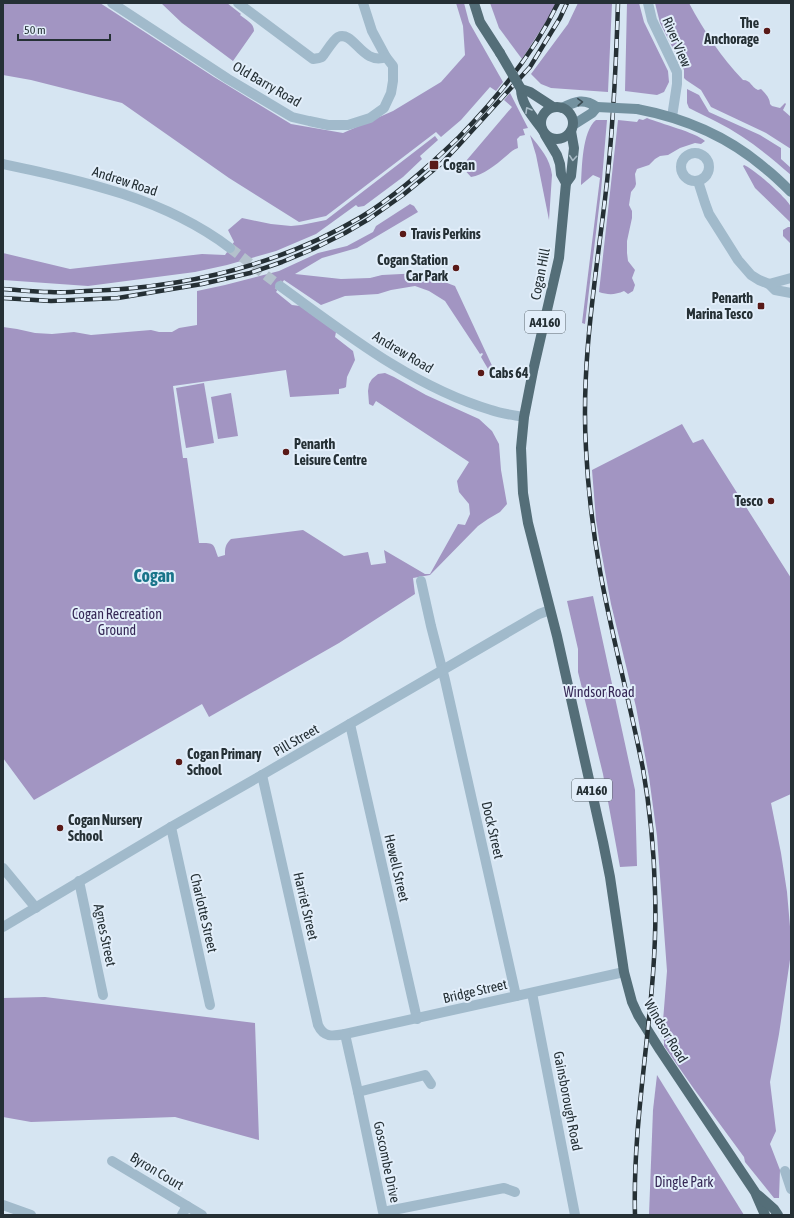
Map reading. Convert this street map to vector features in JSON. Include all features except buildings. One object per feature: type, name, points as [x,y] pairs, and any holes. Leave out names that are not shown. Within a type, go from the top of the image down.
[{"type":"main road","name":"Cogan Hill","points":[[474,3],[480,22],[521,89],[521,97],[531,116],[557,155],[560,164],[560,174],[566,183]]},
{"type":"main road","name":"Cogan Hill","points":[[521,89],[567,110],[570,114],[574,148],[571,176],[566,183],[559,258],[524,417]]},
{"type":"main road","points":[[558,107],[548,109],[542,116],[540,120],[543,132],[549,138],[559,139],[568,135],[572,128]]},
{"type":"main road","name":"Windsor Road","points":[[524,417],[521,448],[523,493],[528,523],[559,643],[603,842],[610,877],[624,972],[632,1002],[644,1026],[755,1192],[765,1215]]},
{"type":"main road","name":"Windsor Road","points":[[755,1192],[774,1209],[778,1215]]},
{"type":"street","name":"Old Barry Road","points":[[112,3],[228,79],[292,117],[328,125],[348,125],[370,118],[384,108],[391,93],[393,81],[392,66],[372,31],[363,3]]},
{"type":"street","points":[[238,3],[313,59],[322,56],[336,38],[341,37],[348,38],[372,58],[381,59],[386,57]]},
{"type":"street","name":"River View","points":[[648,3],[652,20],[676,72],[677,84],[672,117]]},
{"type":"street","points":[[558,107],[576,101],[590,102],[597,107],[637,109],[672,117],[710,132],[732,144],[767,169],[791,192]]},
{"type":"street","points":[[572,128],[592,113],[597,107]]},
{"type":"street","name":"Andrew Road","points":[[3,164],[65,177],[140,199],[163,208],[196,225],[230,248]]},
{"type":"street","points":[[698,181],[710,214],[735,255],[752,275],[769,284],[775,290],[791,293]]},
{"type":"street","points":[[769,284],[791,278]]},
{"type":"street","name":"Andrew Road","points":[[280,286],[375,354],[422,380],[475,405],[502,413],[524,417]]},
{"type":"street","name":"Dock Street","points":[[421,581],[443,671],[516,996]]},
{"type":"street","name":"Pill Street","points":[[3,927],[171,827],[443,671],[539,614],[550,610]]},
{"type":"street","name":"Hewell Street","points":[[350,724],[417,1019]]},
{"type":"street","name":"Harriet Street","points":[[262,775],[318,1025],[325,1034],[331,1036]]},
{"type":"street","name":"Charlotte Street","points":[[171,827],[210,1005]]},
{"type":"street","points":[[3,868],[36,908]]},
{"type":"street","name":"Agnes Street","points":[[79,881],[103,995]]},
{"type":"street","name":"Bridge Street","points":[[331,1036],[417,1019],[624,972]]},
{"type":"street","name":"Gainsborough Road","points":[[532,993],[575,1215]]},
{"type":"street","name":"Goscombe Drive","points":[[345,1034],[383,1212],[504,1188],[515,1192]]},
{"type":"street","points":[[358,1092],[425,1075],[431,1084]]},
{"type":"street","name":"Byron Court","points":[[112,1161],[202,1215]]},
{"type":"street","points":[[785,1171],[791,1189]]},
{"type":"street","points":[[3,1205],[31,1215]]},
{"type":"street","points":[[182,1215],[187,1206]]},
{"type":"green space","points":[[3,3],[100,3],[214,77],[291,124],[343,133],[393,111],[441,82],[465,55],[463,26],[456,3],[464,3],[469,22],[503,82],[496,91],[490,87],[461,120],[441,137],[436,132],[326,216],[299,222],[229,178],[122,103],[31,80],[3,75]]},
{"type":"green space","points":[[161,3],[227,3],[251,24],[254,31],[233,61],[182,23]]},
{"type":"green space","points":[[490,3],[558,3],[522,59],[499,28]]},
{"type":"green space","points":[[578,3],[612,3],[608,92],[551,88],[541,84],[531,74],[568,24]]},
{"type":"green space","points":[[627,3],[639,3],[644,22],[668,71],[669,82],[664,92],[657,95],[625,91]]},
{"type":"green space","points":[[655,3],[689,3],[713,43],[743,80],[748,81],[758,90],[761,89],[767,96],[772,106],[780,108],[785,103],[786,104],[783,110],[791,117],[791,149],[766,133],[711,107],[701,90],[684,78],[684,70],[660,23]]},
{"type":"green space","points":[[687,89],[699,95],[709,112],[760,135],[781,148],[781,159],[791,168],[791,175],[765,153],[737,133],[689,108],[687,103]]},
{"type":"green space","points":[[510,93],[528,128],[523,129],[525,135],[520,136],[517,139],[518,148],[489,169],[471,177],[462,167],[462,163],[466,161],[512,107],[504,100]]},
{"type":"green space","points":[[647,118],[694,134],[705,141],[701,144],[695,143],[680,148],[668,155],[660,156],[649,165],[637,169],[635,174],[636,184],[631,192],[629,205],[632,211],[632,218],[627,241],[628,261],[635,270],[632,278],[635,285],[633,291],[628,294],[624,291],[615,294],[602,293],[599,292],[618,120],[637,122],[639,119],[643,120]]},
{"type":"green space","points":[[596,120],[607,120],[601,191],[585,324],[582,323],[600,178],[593,175],[581,185],[585,141],[591,125]]},
{"type":"green space","points":[[530,135],[544,154],[551,169],[552,175],[549,220],[536,155]]},
{"type":"green space","points":[[435,136],[438,140],[420,156],[422,159],[403,177],[364,206],[358,207],[356,205],[316,234],[276,251],[227,265],[195,272],[88,286],[3,280],[3,253],[70,269],[202,254],[225,255],[234,242],[228,230],[242,218],[271,224],[291,226],[326,220]]},
{"type":"green space","points":[[743,166],[749,167],[778,191],[789,203],[791,207],[791,223],[755,188]]},
{"type":"green space","name":"Cogan Recreation Ground","points":[[410,204],[414,206],[418,212],[357,248],[322,258],[295,274],[341,279],[421,273],[455,286],[495,372],[491,374],[481,357],[483,354],[480,354],[445,301],[429,291],[415,286],[378,294],[345,296],[321,305],[284,280],[276,292],[292,305],[300,306],[336,332],[335,337],[353,351],[355,360],[347,377],[346,387],[339,389],[339,394],[290,397],[286,370],[173,386],[183,458],[187,458],[199,543],[208,543],[213,545],[218,557],[225,555],[226,547],[231,539],[303,530],[344,556],[368,552],[371,565],[386,563],[384,550],[425,574],[430,574],[458,524],[465,525],[470,514],[469,504],[459,492],[457,481],[469,462],[376,401],[373,406],[369,404],[369,384],[378,374],[385,373],[426,395],[479,419],[492,431],[499,444],[501,470],[507,504],[500,512],[478,526],[430,575],[413,578],[415,594],[339,643],[209,717],[202,704],[34,800],[3,758],[3,327],[35,333],[52,334],[74,332],[91,335],[151,330],[159,332],[172,332],[179,328],[197,325],[197,291],[279,271],[318,253],[347,246],[373,232],[376,226]]},
{"type":"green space","points":[[791,227],[791,244],[783,236],[783,230]]},
{"type":"green space","points":[[204,383],[214,443],[186,448],[176,388]]},
{"type":"green space","points":[[231,393],[238,436],[218,439],[211,397]]},
{"type":"green space","points":[[682,424],[693,443],[703,439],[791,578],[791,794],[771,803],[787,892],[791,938],[791,953],[770,1082],[776,1131],[770,1144],[780,1170],[779,1198],[774,1198],[745,1162],[744,1157],[664,1046],[664,1041],[661,1035],[664,1022],[667,971],[657,836],[649,777],[636,707],[611,604],[596,520],[592,470]]},
{"type":"green space","name":"Windsor Road","points":[[593,596],[635,790],[637,866],[620,867],[603,774],[578,672],[578,649],[567,601]]},
{"type":"green space","points":[[45,997],[255,1023],[259,1140],[175,1117],[31,1122],[3,1117],[3,998]]},
{"type":"green space","name":"Dingle Park","points":[[657,1075],[744,1215],[649,1215],[653,1110]]},
{"type":"tunnel","points":[[230,248],[280,286]]},
{"type":"railway","points":[[3,289],[38,292],[72,292],[158,285],[193,279],[263,261],[297,249],[329,234],[361,217],[400,190],[459,137],[501,91],[514,74],[538,40],[558,3]]},
{"type":"railway","points":[[3,298],[51,301],[118,298],[202,284],[250,273],[282,262],[345,233],[369,219],[403,195],[442,163],[530,67],[560,18],[567,3]]},
{"type":"railway","points":[[618,3],[612,126],[608,175],[593,292],[587,355],[585,418],[588,480],[597,556],[643,769],[650,814],[654,860],[655,931],[653,972],[637,1134],[635,1215]]},
{"type":"place","name":"The Anchorage","points":[[767,31]]},
{"type":"place","name":"Cogan","points":[[434,165]]},
{"type":"place","name":"Travis Perkins","points":[[403,234]]},
{"type":"place","name":"Cogan Station Car Park","points":[[456,268]]},
{"type":"place","name":"Penarth Marina Tesco","points":[[761,306]]},
{"type":"place","name":"Cabs 64","points":[[481,373]]},
{"type":"place","name":"Penarth Leisure Centre","points":[[286,452]]},
{"type":"place","name":"Tesco","points":[[771,501]]},
{"type":"place","name":"Cogan Primary School","points":[[179,762]]},
{"type":"place","name":"Cogan Nursery School","points":[[60,828]]},
{"type":"district","name":"Cogan","points":[[154,575]]}]
